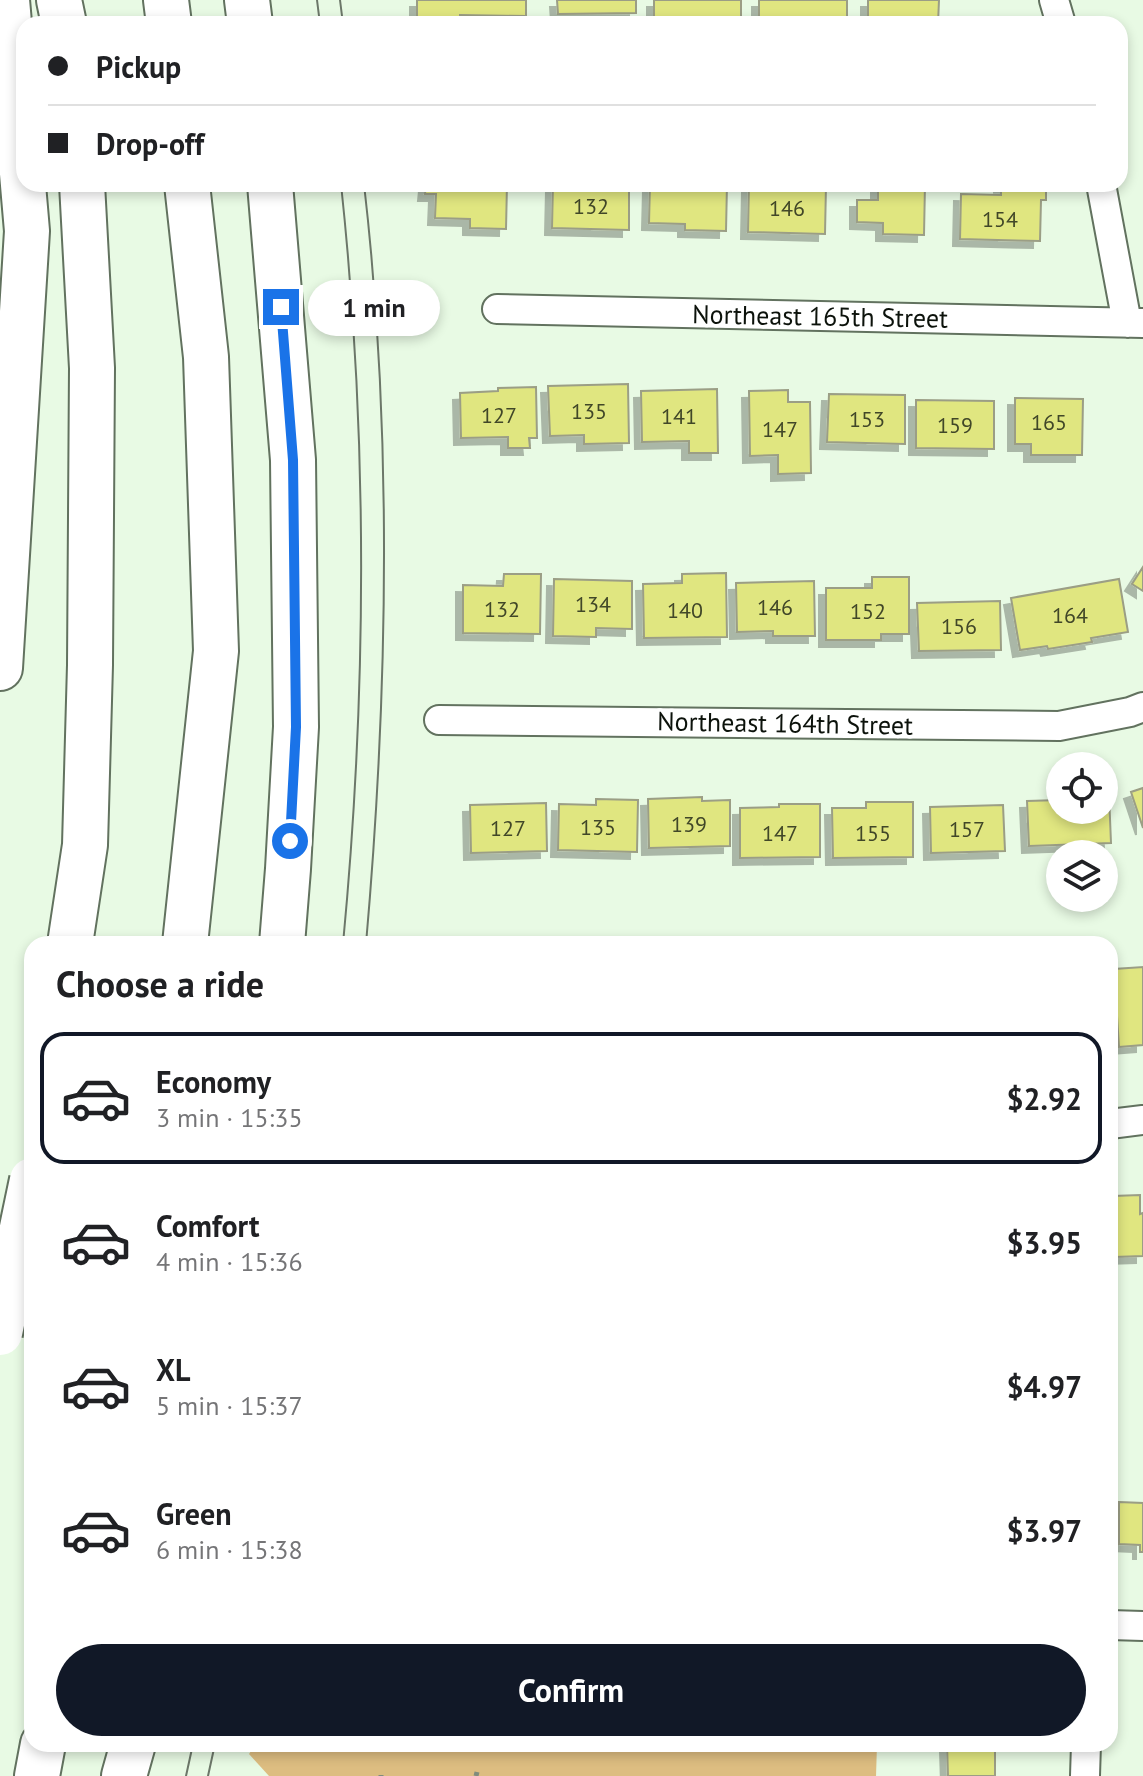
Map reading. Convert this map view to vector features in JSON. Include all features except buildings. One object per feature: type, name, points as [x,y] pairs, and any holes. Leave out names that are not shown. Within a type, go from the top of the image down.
[{"type":"highway","points":[[7,0],[16,104]]},
{"type":"highway","points":[[0,668],[27,231],[24,192]]},
{"type":"highway","points":[[71,936],[85,845],[90,665],[92,368],[82,192]]},
{"type":"highway","points":[[186,936],[216,651],[206,357],[188,192]]},
{"type":"highway","points":[[271,192],[293,460],[296,727],[283,936]]},
{"type":"highway","points":[[0,1333],[24,1218]]},
{"type":"highway","points":[[37,1776],[42,1752]]},
{"type":"highway","points":[[124,1776],[131,1752]]},
{"type":"street","points":[[1103,192],[1135,323]]},
{"type":"street","name":"Northeast 165th Street","points":[[497,309],[1135,323]]},
{"type":"street","name":"Northeast 164th Street","points":[[439,720],[1059,726],[1137,710]]},
{"type":"street","points":[[1118,1123],[1143,1120]]},
{"type":"street","points":[[1118,1625],[1143,1626]]},
{"type":"street","points":[[1085,1776],[1086,1752]]},
{"type":"shaded area","points":[[877,1752],[876,1776],[269,1776],[249,1754]]},
{"type":"tram line","points":[[317,0],[319,16]]},
{"type":"tram line","points":[[340,0],[342,16]]},
{"type":"tram line","points":[[342,192],[356,374],[361,564],[357,754],[344,936]]},
{"type":"tram line","points":[[365,192],[380,373],[384,564],[379,755],[367,936]]},
{"type":"tram line","points":[[186,1776],[191,1752]]},
{"type":"tram line","points":[[208,1776],[213,1752]]},
{"type":"route","points":[[281,307],[293,460],[296,727],[290,841]]}]
